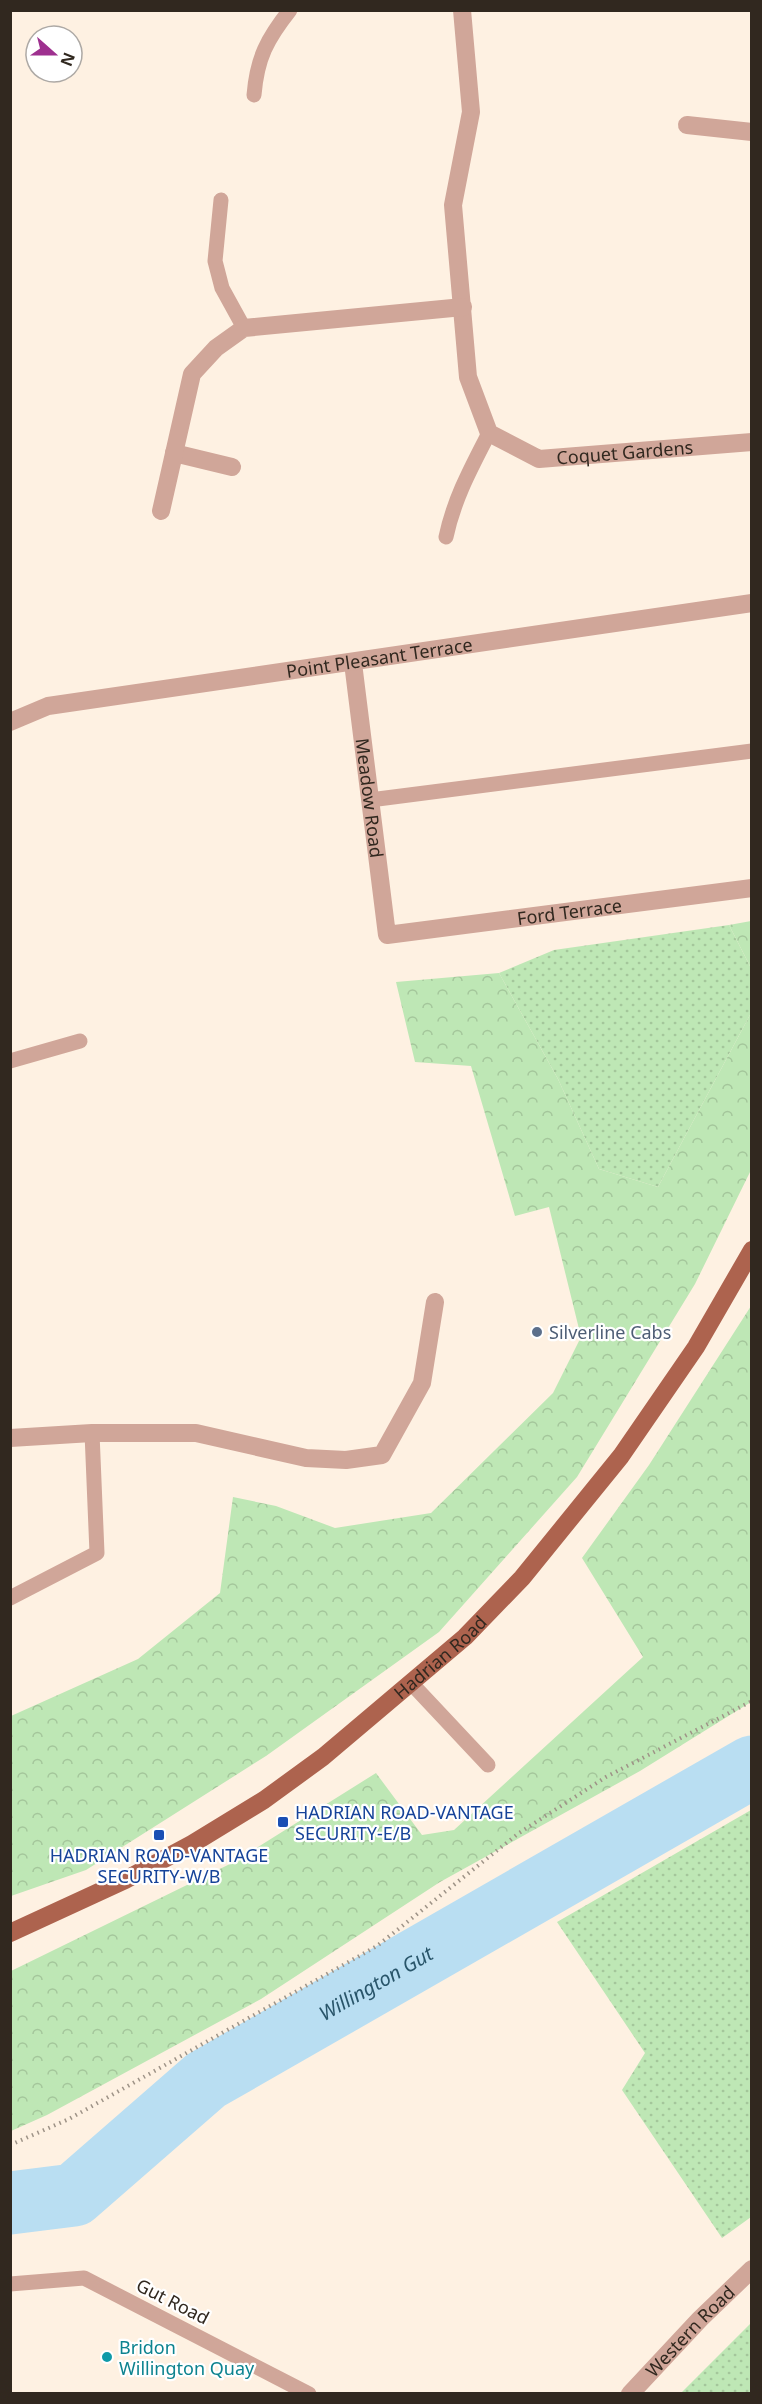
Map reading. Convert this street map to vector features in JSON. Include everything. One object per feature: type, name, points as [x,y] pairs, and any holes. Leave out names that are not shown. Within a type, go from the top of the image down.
[{"type":"main road","name":"Hadrian Road","points":[[10,1933],[125,1880],[192,1844],[264,1800],[315,1763],[412,1684],[465,1637],[522,1578],[621,1456],[696,1347],[752,1251]]},
{"type":"street","points":[[462,10],[471,112],[453,205],[464,307],[468,377],[489,433]]},
{"type":"street","points":[[687,124],[752,132]]},
{"type":"street","points":[[161,511],[192,374],[216,348],[244,328],[464,307]]},
{"type":"street","name":"Coquet Gardens","points":[[489,433],[538,459],[752,442]]},
{"type":"street","points":[[174,453],[232,467]]},
{"type":"street","name":"Point Pleasant Terrace","points":[[10,722],[48,706],[752,603]]},
{"type":"street","name":"Meadow Road","points":[[353,663],[387,935]]},
{"type":"street","name":"Ford Terrace","points":[[387,935],[752,888]]},
{"type":"street","points":[[10,1438],[93,1433],[196,1433],[306,1458],[346,1460],[382,1455],[422,1383],[435,1302]]},
{"type":"street","name":"Western Road","points":[[630,2394],[700,2319],[752,2270]]},
{"type":"lane","points":[[254,95],[256,72],[262,52],[290,10]]},
{"type":"lane","points":[[221,200],[215,261],[222,288],[244,328]]},
{"type":"lane","points":[[446,537],[452,509],[461,485],[489,433]]},
{"type":"lane","points":[[370,800],[752,751]]},
{"type":"lane","points":[[10,1060],[80,1041]]},
{"type":"lane","points":[[10,1598],[97,1553],[93,1433]]},
{"type":"lane","points":[[412,1684],[488,1765]]},
{"type":"lane","name":"Gut Road","points":[[10,2284],[84,2278],[309,2394]]},
{"type":"path","points":[[10,2145],[69,2119],[376,1946],[519,1833],[606,1777],[752,1701]]},
{"type":"green space","points":[[752,921],[751,968],[729,925]]},
{"type":"green space","points":[[729,925],[751,968],[751,1013],[658,1187],[599,1169],[558,1079],[499,973],[554,950]]},
{"type":"green space","points":[[499,973],[558,1079],[599,1169],[658,1187],[751,1013],[751,1170],[695,1284],[577,1477],[439,1632],[266,1756],[86,1870],[11,1896],[11,1716],[138,1659],[220,1593],[233,1497],[276,1506],[335,1528],[431,1513],[553,1393],[581,1337],[549,1207],[515,1216],[471,1066],[415,1062],[396,982]]},
{"type":"green space","points":[[751,1306],[751,1702],[640,1771],[440,1882],[261,1999],[47,2115],[11,2131],[11,1971],[234,1862],[376,1773],[422,1835],[454,1830],[643,1657],[582,1558],[649,1465]]},
{"type":"green space","points":[[751,1810],[751,2217],[722,2238],[622,2090],[645,2053],[557,1922]]},
{"type":"green space","points":[[751,2323],[751,2393],[681,2393]]},
{"type":"waterway","name":"Willington Gut","points":[[10,2203],[74,2195],[206,2080],[752,1767]]},
{"type":"place","name":"Silverline Cabs","points":[[537,1332]]},
{"type":"place","name":"HADRIAN ROAD-VANTAGE SECURITY-E/B","points":[[283,1822]]},
{"type":"place","name":"HADRIAN ROAD-VANTAGE SECURITY-W/B","points":[[159,1835]]},
{"type":"place","name":"Bridon Willington Quay","points":[[107,2357]]}]
